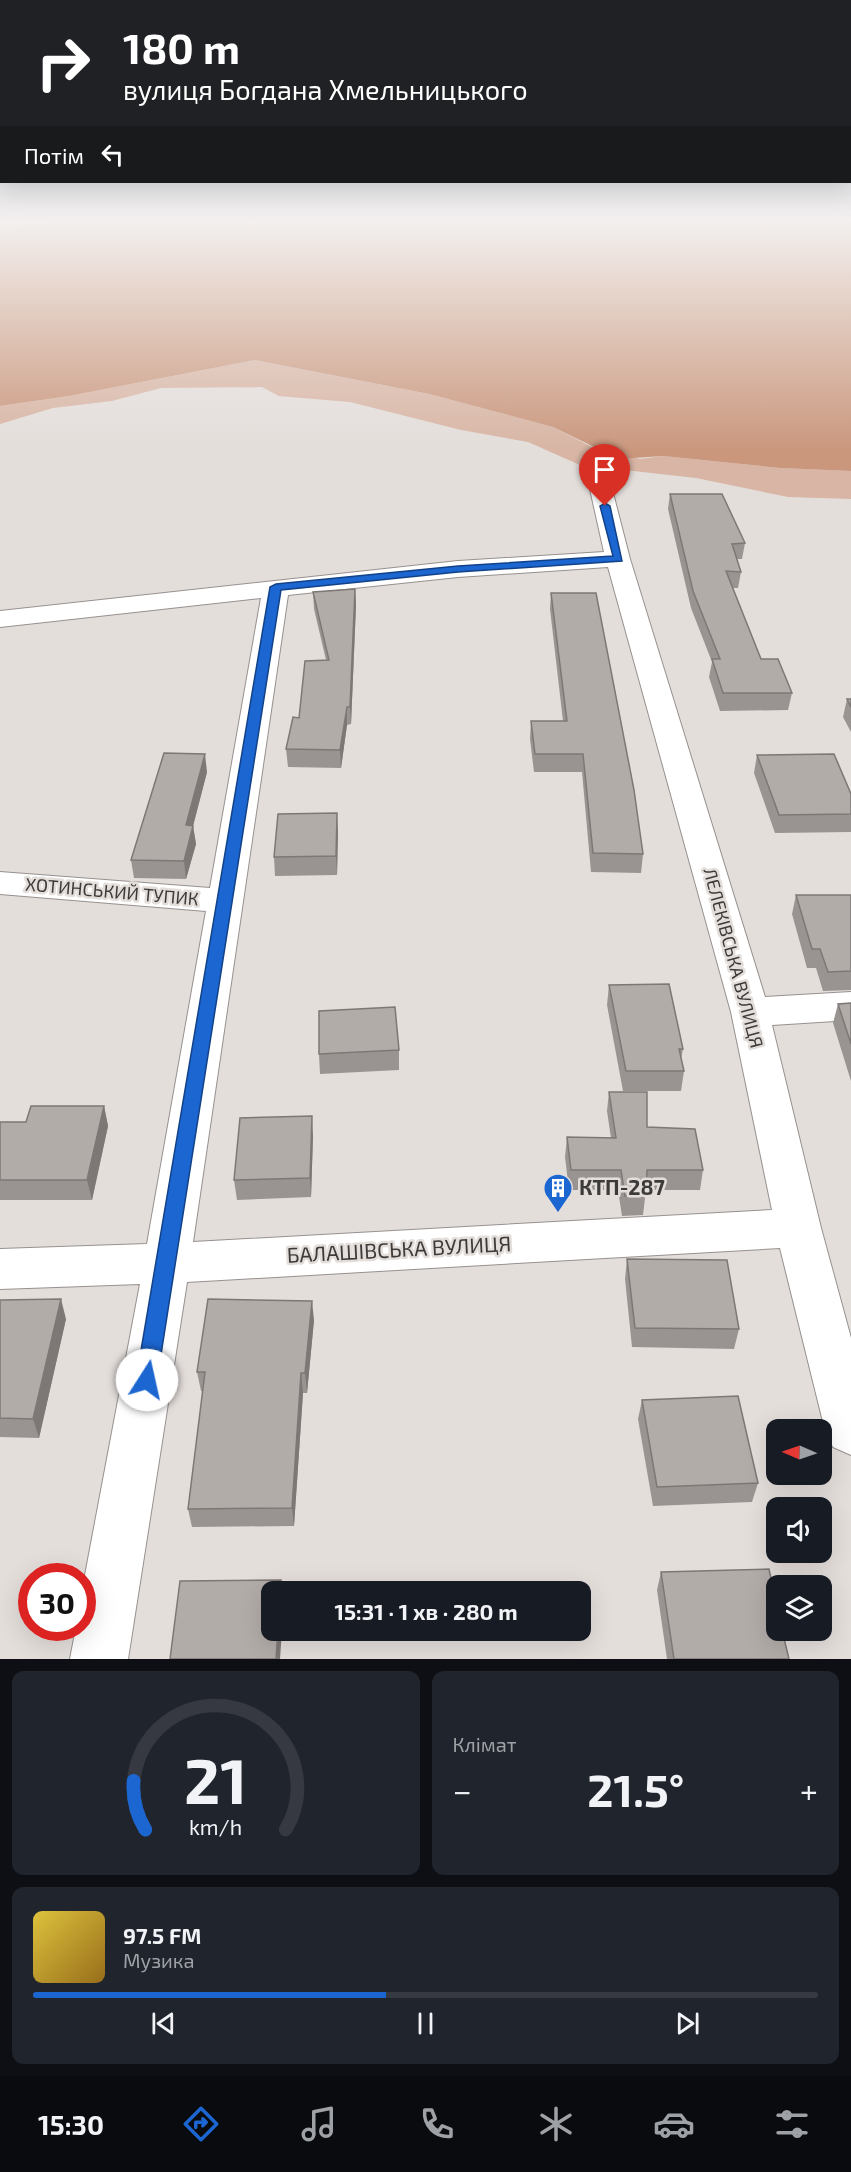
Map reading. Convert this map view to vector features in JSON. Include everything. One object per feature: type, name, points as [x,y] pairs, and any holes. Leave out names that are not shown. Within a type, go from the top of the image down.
[{"type":"street","name":"ЛЕЛЕКІВСЬКА ВУЛИЦЯ","points":[[601,489],[618,559],[750,1012],[798,1228],[851,1430]]},
{"type":"street","points":[[0,619],[276,587],[458,569],[618,559]]},
{"type":"street","points":[[99,1659],[167,1263],[276,587]]},
{"type":"street","name":"ХОТИНСЬКИЙ ТУПИК","points":[[0,883],[225,901]]},
{"type":"street","points":[[750,1012],[851,1006]]},
{"type":"street","name":"БАЛАШІВСЬКА ВУЛИЦЯ","points":[[0,1269],[167,1263],[798,1228]]},
{"type":"shaded area","points":[[0,296],[851,296],[851,471],[780,468],[663,456],[619,459],[553,427],[429,394],[255,360],[69,396],[0,406]]},
{"type":"shaded area","points":[[255,360],[429,394],[553,427],[590,446],[640,459],[663,456],[780,468],[851,471],[851,499],[788,497],[696,478],[580,465],[528,442],[461,430],[350,402],[279,396],[262,387],[161,388],[112,401],[53,408],[0,424],[0,406],[69,396]]},
{"type":"building","points":[[670,494],[722,494],[745,543],[732,544],[741,572],[726,571],[761,659],[778,659],[792,693],[723,693],[712,659],[720,659],[693,591]]},
{"type":"building","points":[[355,589],[350,707],[347,707],[340,750],[286,749],[293,717],[299,718],[305,661],[329,660],[313,592]]},
{"type":"building","points":[[551,593],[596,593],[634,790],[643,854],[593,853],[583,754],[535,754],[531,721],[567,721]]},
{"type":"building","points":[[164,753],[205,754],[186,825],[193,826],[184,861],[131,860]]},
{"type":"building","points":[[834,754],[851,794],[851,814],[779,815],[757,755]]},
{"type":"building","points":[[337,813],[336,856],[274,857],[278,814]]},
{"type":"building","points":[[796,895],[851,895],[851,971],[828,972],[820,949],[812,949]]},
{"type":"building","points":[[669,984],[683,1049],[679,1049],[684,1071],[626,1071],[609,985]]},
{"type":"building","points":[[851,1003],[851,1044],[838,1004]]},
{"type":"building","points":[[395,1007],[399,1050],[319,1054],[319,1011]]},
{"type":"building","points":[[609,1092],[647,1092],[647,1127],[695,1129],[703,1170],[647,1170],[646,1195],[625,1196],[621,1170],[571,1170],[567,1137],[616,1138]]},
{"type":"building","points":[[31,1106],[104,1106],[87,1180],[0,1180],[0,1122],[26,1122]]},
{"type":"building","points":[[312,1116],[310,1178],[234,1180],[240,1118]]},
{"type":"building","points":[[627,1259],[727,1260],[739,1329],[635,1328]]},
{"type":"building","points":[[61,1299],[33,1419],[0,1418],[0,1300]]},
{"type":"building","points":[[208,1299],[312,1301],[305,1373],[301,1373],[292,1508],[188,1509],[205,1372],[197,1372]]},
{"type":"building","points":[[738,1396],[758,1483],[657,1487],[642,1400]]},
{"type":"building","points":[[769,1569],[770,1575],[766,1575],[766,1641],[785,1641],[789,1659],[674,1659],[661,1572]]},
{"type":"building","points":[[281,1580],[261,1581],[261,1641],[277,1641],[276,1659],[170,1659],[180,1581]]},
{"type":"place","name":"КТП-287","points":[[558,1214]]},
{"type":"route","points":[[147,1380],[276,587],[458,569],[618,559],[605,506]]}]
